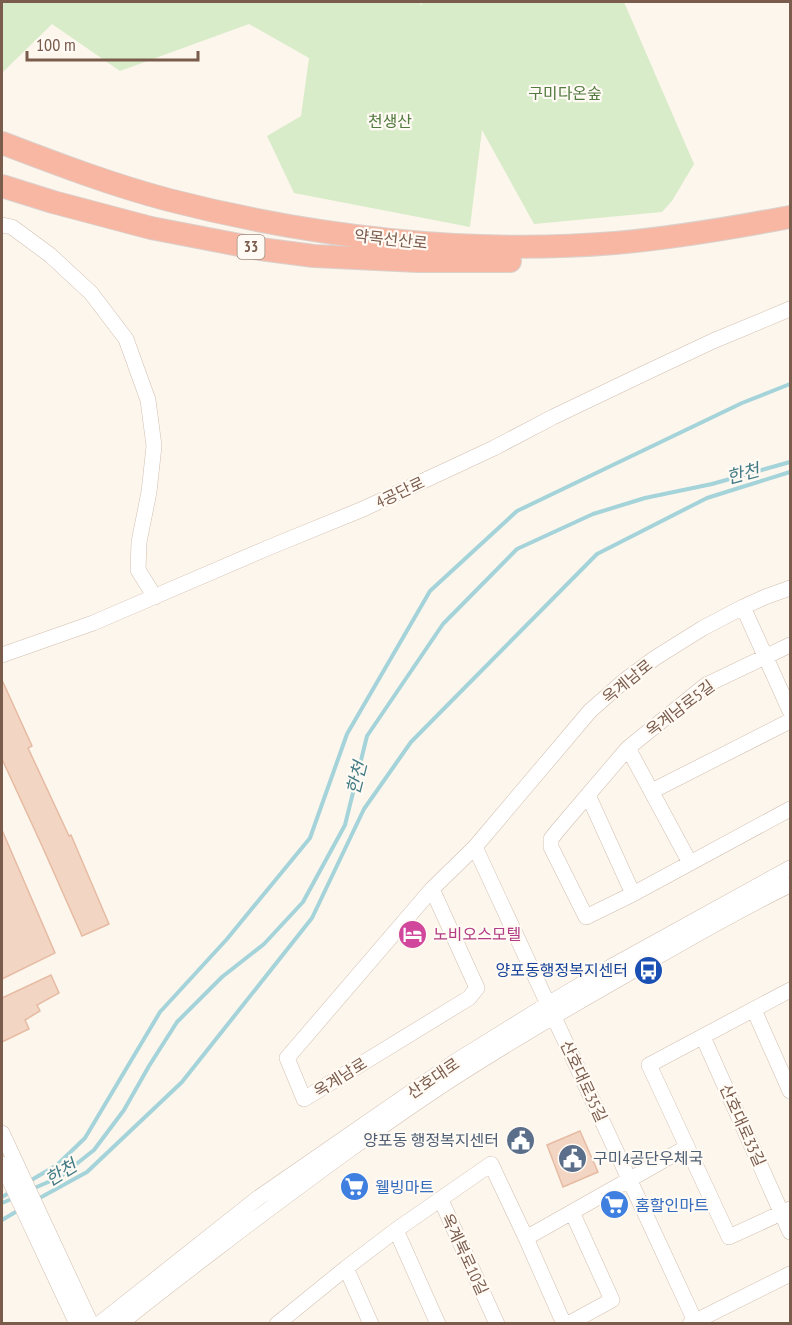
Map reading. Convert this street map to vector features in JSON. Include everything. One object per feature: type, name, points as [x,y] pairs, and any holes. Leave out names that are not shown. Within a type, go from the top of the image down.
[{"type":"highway","name":"약목선산로","points":[[2,143],[111,183],[168,200],[256,221],[339,234],[440,244],[504,254],[642,253],[790,231]]},
{"type":"highway","name":"약목선산로","points":[[2,186],[151,228],[260,249],[314,256],[418,261],[647,240],[790,217]]},
{"type":"street","points":[[2,225],[12,227],[50,255],[91,293],[126,339],[148,400],[154,446],[149,492],[139,542],[138,570],[155,597]]},
{"type":"street","name":"4공단로","points":[[2,655],[93,623],[373,504],[494,448],[553,417],[713,341],[790,309]]},
{"type":"street","name":"옥계남로","points":[[432,889],[477,988],[469,998],[304,1099],[286,1058],[432,889],[475,847],[590,711],[655,658],[703,628],[743,607],[790,588]]},
{"type":"street","points":[[743,607],[790,711]]},
{"type":"street","name":"옥계남로5길","points":[[790,645],[706,685],[628,748],[558,830],[551,839],[551,847],[586,917],[790,809]]},
{"type":"street","points":[[652,791],[790,722]]},
{"type":"street","points":[[628,748],[690,863]]},
{"type":"street","points":[[588,795],[633,894]]},
{"type":"street","points":[[475,847],[551,1010]]},
{"type":"street","name":"산호대로","points":[[120,1323],[292,1192],[551,1010],[707,913],[790,867]]},
{"type":"street","name":"산호대로","points":[[99,1323],[258,1198],[456,1061],[790,885]]},
{"type":"street","points":[[786,1211],[729,1237],[649,1065],[790,990]]},
{"type":"street","name":"산호대로35길","points":[[551,1010],[630,1179],[693,1322]]},
{"type":"street","points":[[754,1010],[790,1091]]},
{"type":"street","name":"산호대로33길","points":[[703,1037],[786,1211],[790,1232]]},
{"type":"street","points":[[2,1133],[91,1323]]},
{"type":"street","points":[[526,1238],[687,1147]]},
{"type":"street","points":[[2,1164],[77,1323]]},
{"type":"street","points":[[441,1200],[491,1164],[566,1323],[612,1300],[572,1212]]},
{"type":"street","name":"옥계북로10길","points":[[277,1323],[297,1316],[346,1268],[441,1200],[497,1323]]},
{"type":"street","points":[[396,1230],[438,1323]]},
{"type":"street","points":[[346,1268],[371,1323]]},
{"type":"street","points":[[693,1322],[790,1274]]},
{"type":"green space","points":[[2,2],[419,2],[422,6],[421,2],[624,2],[694,164],[672,201],[662,212],[534,224],[482,130],[470,227],[294,193],[267,136],[301,116],[309,58],[249,24],[120,71],[52,24],[2,73]]},
{"type":"building","points":[[2,680],[32,746],[28,748],[69,836],[71,835],[109,924],[82,936],[2,759]]},
{"type":"building","points":[[2,830],[55,953],[2,979]]},
{"type":"building","points":[[51,975],[59,993],[37,1005],[40,1011],[25,1020],[29,1029],[2,1042],[2,998]]},
{"type":"building","name":"구미4공단우체국","points":[[580,1131],[598,1172],[563,1187],[547,1145]]},
{"type":"waterway","points":[[28,1182],[57,1165],[85,1138],[160,1012],[227,939],[310,838],[347,734],[430,591],[517,511],[742,403],[790,384]]},
{"type":"waterway","name":"한천","points":[[32,1189],[60,1177],[94,1150],[124,1110],[177,1022],[222,977],[264,944],[303,902],[345,825],[367,736],[443,624],[517,549],[593,514],[645,498],[712,484],[790,462]]},
{"type":"waterway","points":[[36,1200],[87,1172],[182,1082],[312,918],[364,809],[411,742],[597,554],[707,498],[790,472]]},
{"type":"waterway","points":[[2,1197],[11,1192]]},
{"type":"waterway","name":"한천","points":[[2,1203],[14,1198]]},
{"type":"waterway","points":[[2,1220],[19,1210]]},
{"type":"place","name":"노비오스모텔","points":[[412,934]]},
{"type":"place","name":"양포동행정복지센터","points":[[649,970]]},
{"type":"place","name":"양포동 행정복지센터","points":[[520,1140]]},
{"type":"place","name":"구미4공단우체국","points":[[572,1158]]},
{"type":"place","name":"웰빙마트","points":[[354,1187]]},
{"type":"place","name":"홈할인마트","points":[[614,1205]]},
{"type":"park label","name":"구미다온숲","points":[[565,93]]},
{"type":"park label","name":"천생산","points":[[390,121]]}]
